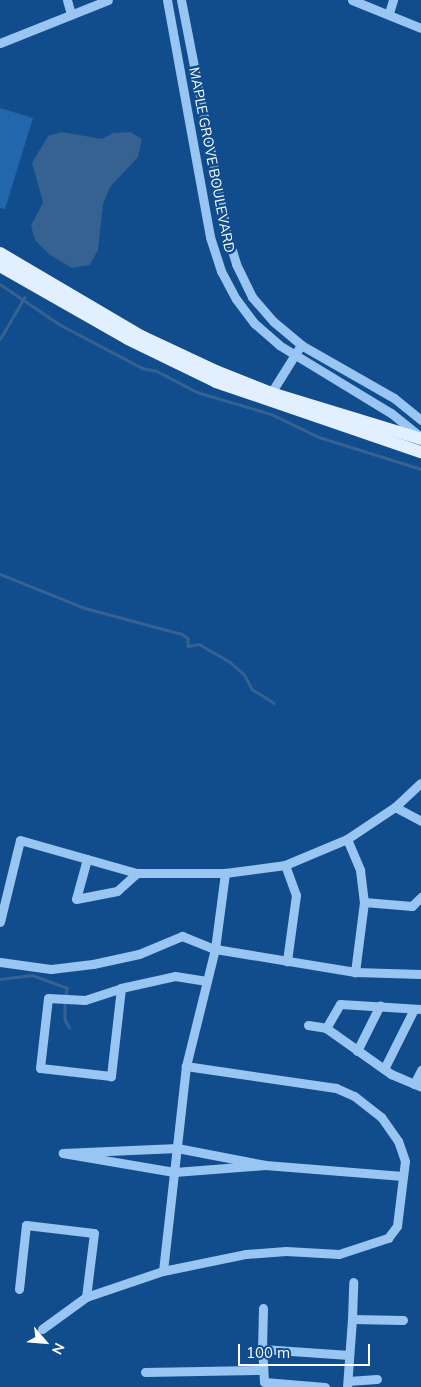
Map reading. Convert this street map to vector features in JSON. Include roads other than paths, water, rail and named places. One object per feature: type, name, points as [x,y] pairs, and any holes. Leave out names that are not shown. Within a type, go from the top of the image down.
[{"type":"main road","points":[[0,253],[140,336],[271,393],[421,438]]},
{"type":"main road","points":[[0,266],[128,339],[216,382],[266,401],[421,452]]},
{"type":"street","points":[[67,0],[71,14]]},
{"type":"street","points":[[0,43],[108,0]]},
{"type":"street","name":"MAPLE GROVE BOULEVARD","points":[[167,0],[210,237],[221,271],[248,316],[294,356],[391,413],[421,438]]},
{"type":"street","name":"MAPLE GROVE BOULEVARD","points":[[181,0],[226,234],[236,264],[258,305],[301,344],[394,398],[421,420]]},
{"type":"street","points":[[352,0],[389,13],[421,28]]},
{"type":"street","points":[[389,13],[393,0]]},
{"type":"street","points":[[271,393],[301,344]]},
{"type":"street","points":[[0,922],[20,840],[137,873],[225,873],[286,864],[346,839],[395,807],[421,783]]},
{"type":"street","points":[[395,807],[421,821]]},
{"type":"street","points":[[346,839],[360,870],[364,902],[355,972]]},
{"type":"street","points":[[87,859],[76,899],[117,890],[137,873]]},
{"type":"street","points":[[286,864],[296,895],[286,961]]},
{"type":"street","points":[[163,1271],[186,1066],[215,949],[225,873]]},
{"type":"street","points":[[364,902],[412,906],[421,897]]},
{"type":"street","points":[[0,962],[51,969],[93,964],[138,954],[182,936],[215,949],[355,972],[421,974]]},
{"type":"street","points":[[121,988],[111,1076],[40,1068],[48,998],[84,1000],[121,988],[176,976],[207,981]]},
{"type":"street","points":[[326,1028],[340,1004],[380,1005],[418,1009],[384,1069]]},
{"type":"street","points":[[357,1051],[380,1005]]},
{"type":"street","points":[[308,1025],[326,1028],[384,1069],[418,1085],[421,1070]]},
{"type":"street","points":[[42,1329],[86,1297],[163,1271],[246,1254],[286,1251],[339,1254],[388,1238],[397,1226],[405,1161],[398,1141],[381,1117],[354,1096],[336,1088],[186,1066]]},
{"type":"street","points":[[266,1165],[174,1172],[63,1153],[177,1148],[266,1165],[403,1176]]},
{"type":"street","points":[[19,1289],[26,1225],[94,1233],[86,1297]]},
{"type":"street","points":[[353,1282],[348,1384],[377,1379]]},
{"type":"street","points":[[264,1308],[262,1370],[266,1382],[325,1387]]},
{"type":"street","points":[[352,1319],[403,1320]]},
{"type":"street","points":[[262,1349],[349,1355]]},
{"type":"street","points":[[145,1372],[262,1370]]},
{"type":"waterway","points":[[0,284],[59,324],[142,368],[157,371],[197,392],[271,414],[319,437],[421,469]]},
{"type":"waterway","points":[[0,339],[24,298]]},
{"type":"waterway","points":[[0,574],[85,608],[182,634],[188,638],[188,646],[199,644],[230,662],[244,674],[252,689],[274,703]]},
{"type":"waterway","points":[[0,979],[32,975],[67,988],[66,997]]},
{"type":"waterway","points":[[65,1002],[65,1020],[70,1028]]}]
